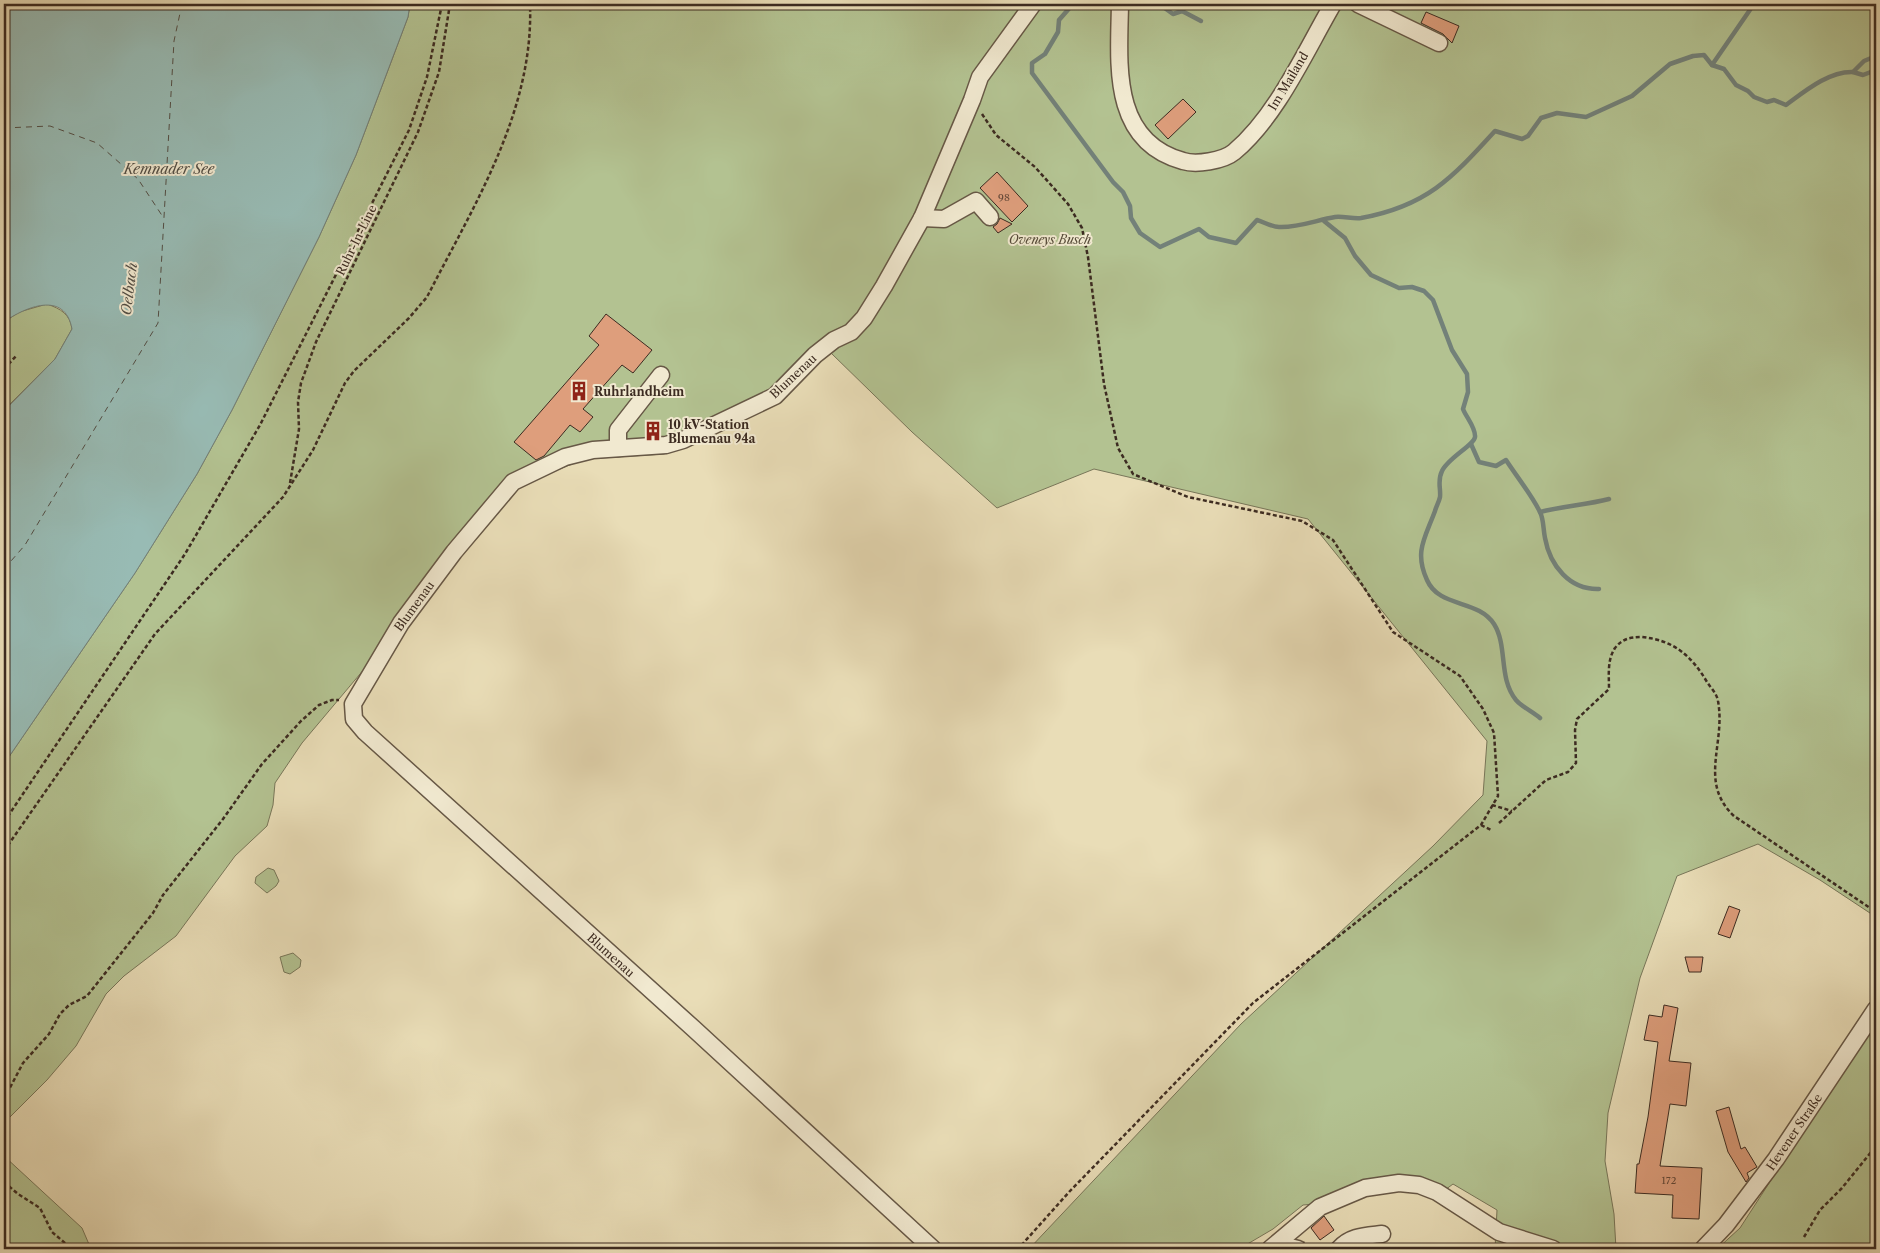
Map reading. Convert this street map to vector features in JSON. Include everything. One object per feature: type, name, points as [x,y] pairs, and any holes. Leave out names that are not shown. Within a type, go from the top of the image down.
[{"type":"street","name":"Blumenau","points":[[933,1249],[693,1028],[364,732],[354,719],[353,704],[401,623],[454,552],[513,482],[565,457],[592,450],[666,445],[683,440],[775,396],[815,355],[834,340],[851,332],[864,318],[922,218],[972,100],[980,76],[1033,4]]},
{"type":"street","name":"Im Mailand","points":[[1120,4],[1119,72],[1124,104],[1132,122],[1150,145],[1167,157],[1187,163],[1210,161],[1234,152],[1271,111],[1333,4]]},
{"type":"street","points":[[1358,4],[1439,43]]},
{"type":"street","points":[[922,218],[944,219],[976,201],[990,217]]},
{"type":"street","points":[[618,448],[618,430],[661,376]]},
{"type":"street","name":"Hevener Straße","points":[[1703,1249],[1726,1225],[1776,1159],[1876,1009]]},
{"type":"street","points":[[1274,1247],[1306,1217],[1320,1207],[1365,1188],[1399,1183],[1419,1184],[1437,1192],[1499,1232],[1553,1249]]},
{"type":"street","points":[[1339,1249],[1343,1244],[1356,1237],[1382,1234]]},
{"type":"street","points":[[1274,1247],[1298,1249]]},
{"type":"path","points":[[4,822],[185,554],[260,425],[409,130],[427,77],[442,4]]},
{"type":"path","name":"Ruhr-In-Line","points":[[289,487],[295,464],[299,429],[298,402],[301,382],[316,342],[418,132],[439,72],[450,4]]},
{"type":"path","points":[[4,851],[155,634],[283,498],[314,450],[346,383],[354,371],[410,318],[427,297],[508,135],[527,56],[530,4]]},
{"type":"path","points":[[972,100],[996,135],[1034,167],[1068,204],[1082,228],[1088,257],[1104,384],[1118,448],[1133,474],[1188,497],[1302,521],[1333,540],[1393,632],[1460,676],[1482,709],[1494,733],[1498,796],[1482,825],[1253,1003],[1070,1191],[1018,1249]]},
{"type":"path","points":[[4,369],[17,354]]},
{"type":"path","points":[[1499,823],[1546,780],[1568,772],[1576,763],[1575,730],[1577,719],[1608,689],[1609,662],[1614,650],[1623,640],[1637,637],[1658,638],[1674,644],[1690,657],[1718,699],[1719,740],[1714,775],[1718,795],[1724,806],[1734,816],[1876,912]]},
{"type":"path","points":[[4,1099],[24,1063],[49,1034],[60,1014],[86,996],[154,913],[163,895],[223,819],[262,764],[301,721],[319,705],[332,700],[353,704]]},
{"type":"path","points":[[1492,805],[1512,811]]},
{"type":"path","points":[[1482,825],[1491,830]]},
{"type":"path","points":[[1804,1237],[1820,1210],[1842,1188],[1876,1146]]},
{"type":"path","points":[[4,1182],[18,1194],[40,1208],[52,1232],[72,1249]]},
{"type":"green space","name":"Oveneys Busch","points":[[410,4],[1876,4],[1876,917],[1820,880],[1758,844],[1677,876],[1640,978],[1608,1113],[1605,1161],[1614,1214],[1616,1249],[1495,1249],[1497,1210],[1453,1184],[1445,1190],[1408,1176],[1367,1179],[1316,1204],[1303,1205],[1273,1229],[1239,1249],[1029,1249],[1241,1024],[1433,846],[1483,795],[1487,741],[1308,519],[1094,469],[997,508],[912,432],[831,353],[775,396],[664,454],[585,459],[519,485],[302,743],[275,783],[273,805],[267,826],[235,856],[176,936],[124,976],[106,994],[76,1046],[47,1080],[4,1123],[4,764],[135,573],[197,474],[232,410],[319,237],[356,155],[408,17]]},
{"type":"green space","points":[[47,304],[57,308],[67,316],[72,329],[55,359],[4,410],[4,322],[19,312]]},
{"type":"green space","points":[[268,868],[274,870],[279,881],[267,893],[255,883],[256,877]]},
{"type":"green space","points":[[293,953],[301,960],[300,967],[290,974],[284,972],[280,957]]},
{"type":"green space","points":[[1876,1018],[1876,1249],[1717,1249],[1740,1228]]},
{"type":"green space","points":[[4,1156],[82,1228],[91,1249],[4,1249]]},
{"type":"water","name":"Kemnader See","points":[[4,4],[410,4],[408,17],[356,155],[319,237],[232,410],[197,474],[135,573],[4,764],[4,411],[55,359],[72,329],[68,317],[61,309],[53,306],[33,307],[22,311],[4,322]]},
{"type":"building","points":[[1426,12],[1459,26],[1452,43],[1443,34],[1421,23]]},
{"type":"building","points":[[1183,99],[1196,112],[1168,139],[1155,125]]},
{"type":"building","points":[[997,172],[1028,206],[1012,222],[980,188]]},
{"type":"building","points":[[1000,218],[1012,224],[998,233],[993,227]]},
{"type":"building","name":"Ruhrlandheim","points":[[606,314],[652,350],[633,373],[622,365],[583,409],[593,417],[580,432],[570,425],[544,456],[536,460],[514,442],[599,345],[589,336]]},
{"type":"building","points":[[1729,906],[1740,910],[1730,938],[1718,934]]},
{"type":"building","points":[[1685,957],[1703,957],[1701,972],[1689,972]]},
{"type":"building","points":[[1664,1005],[1678,1008],[1669,1061],[1691,1063],[1686,1106],[1670,1104],[1660,1166],[1702,1168],[1699,1219],[1672,1218],[1673,1195],[1635,1193],[1637,1164],[1639,1164],[1648,1117],[1658,1042],[1644,1040],[1649,1015],[1662,1017]]},
{"type":"building","points":[[1729,1107],[1741,1149],[1745,1147],[1757,1167],[1747,1173],[1749,1178],[1746,1182],[1728,1152],[1716,1111]]},
{"type":"building","points":[[1324,1216],[1334,1230],[1320,1240],[1311,1228]]},
{"type":"waterway","points":[[1073,4],[1059,20],[1058,32],[1045,54],[1032,63],[1032,73],[1113,182],[1123,192],[1130,206],[1131,218],[1140,233],[1160,247],[1199,229],[1209,237],[1236,243],[1257,220],[1274,226],[1286,227],[1335,217],[1361,218],[1404,206],[1437,188],[1465,163],[1495,131],[1522,139],[1528,136],[1541,118],[1557,113],[1586,117],[1632,96],[1670,64],[1693,56],[1704,55],[1712,65],[1724,69],[1736,85],[1748,91],[1754,97],[1767,102],[1774,100],[1786,105],[1826,78],[1853,72],[1864,61],[1876,56]]},
{"type":"waterway","points":[[1159,4],[1173,14],[1182,11],[1201,21]]},
{"type":"waterway","points":[[1712,65],[1754,4]]},
{"type":"waterway","points":[[1853,72],[1863,75],[1876,70]]},
{"type":"waterway","points":[[1324,221],[1345,238],[1355,256],[1371,275],[1399,288],[1412,287],[1424,291],[1433,300],[1452,350],[1467,374],[1468,392],[1463,409],[1472,426],[1475,437],[1442,471],[1439,481],[1440,499],[1422,545],[1421,561],[1427,580],[1433,589],[1449,600],[1469,606],[1487,616],[1494,624],[1501,642],[1510,691],[1518,703],[1540,718]]},
{"type":"waterway","points":[[1471,444],[1479,462],[1496,466],[1506,460],[1540,512],[1551,558],[1563,574],[1570,581],[1579,585],[1599,589]]},
{"type":"waterway","points":[[1540,512],[1609,499]]},
{"type":"ferry route","points":[[4,569],[25,545],[158,323],[174,41],[182,4]]},
{"type":"ferry route","points":[[4,128],[50,126],[97,143],[138,179],[163,217]]},
{"type":"place","name":"Ruhrlandheim","points":[[579,391]]},
{"type":"place","name":"10 kV-Station Blumenau 94a","points":[[653,431]]},
{"type":"water label","name":"Oelbach","points":[[129,289]]}]
